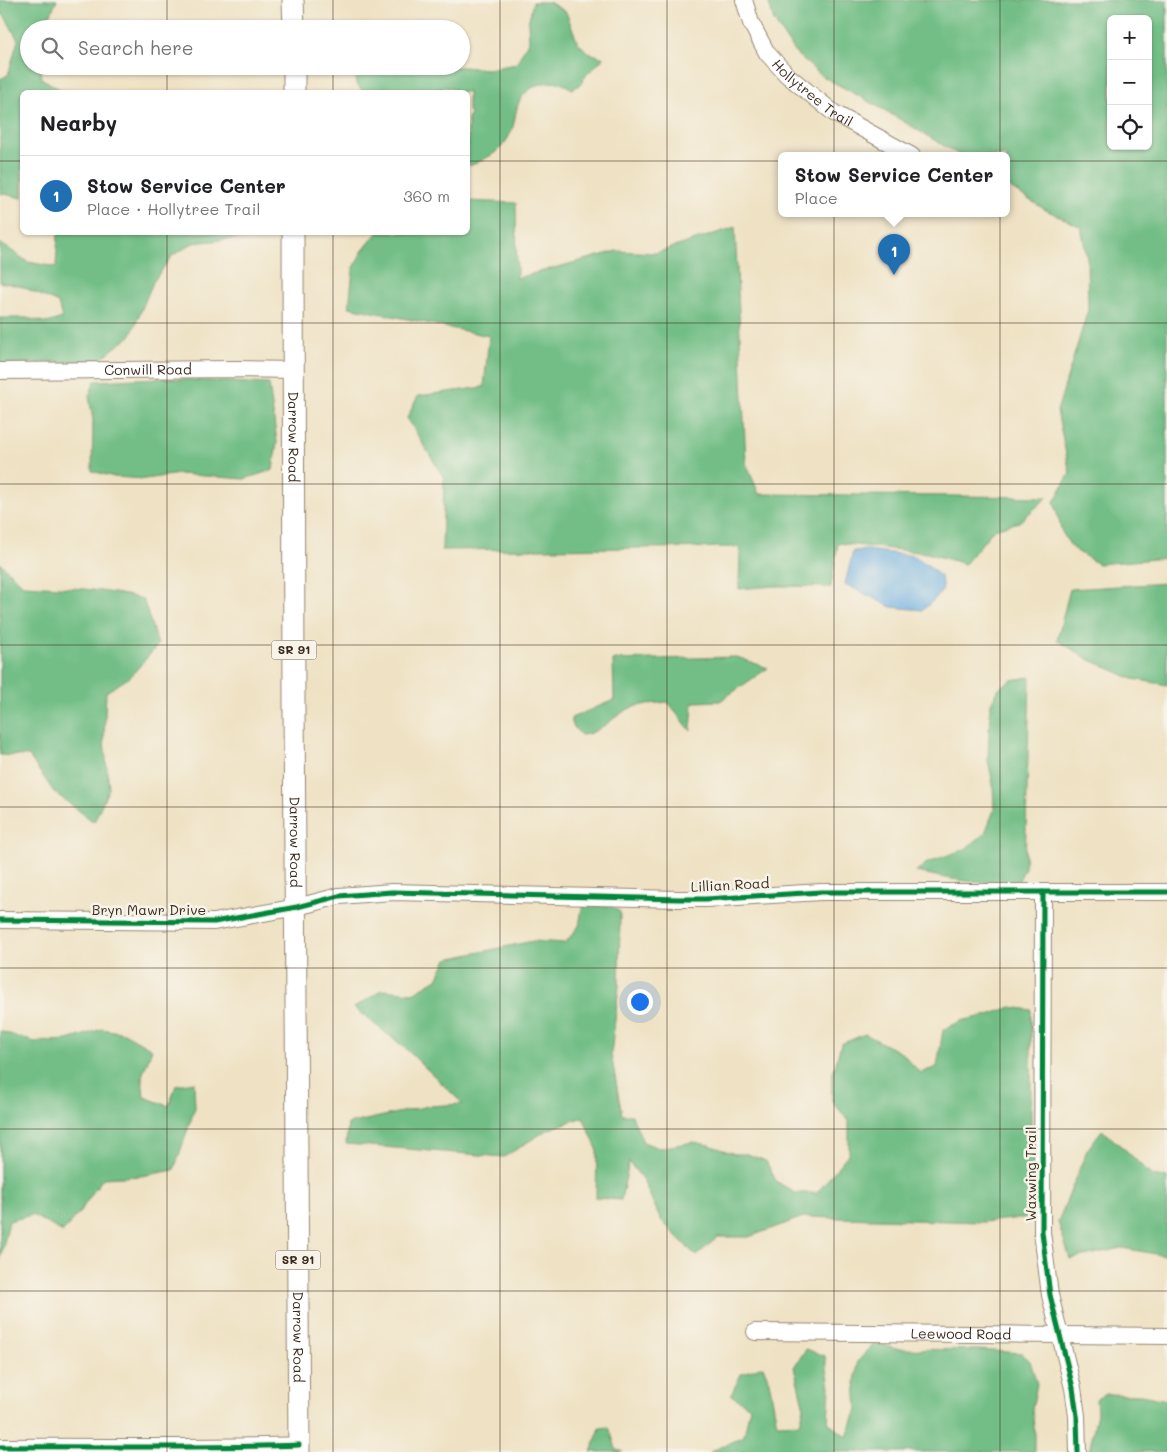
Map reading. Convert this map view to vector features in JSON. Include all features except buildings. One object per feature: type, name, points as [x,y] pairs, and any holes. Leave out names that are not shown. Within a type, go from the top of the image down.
[{"type":"main road","points":[[293,0],[294,20]]},
{"type":"main road","points":[[294,75],[294,90]]},
{"type":"main road","name":"Darrow Road","points":[[293,235],[299,1449]]},
{"type":"street","name":"Hollytree Trail","points":[[744,0],[751,23],[767,53],[788,75],[834,113],[905,152]]},
{"type":"street","name":"Conwill Road","points":[[0,371],[294,370]]},
{"type":"street","name":"Lillian Road","points":[[296,907],[339,896],[392,892],[680,899],[821,892],[1167,892]]},
{"type":"street","name":"Waxwing Trail","points":[[1043,892],[1042,1232],[1048,1286],[1073,1388],[1077,1416],[1078,1452]]},
{"type":"street","name":"Bryn Mawr Drive","points":[[0,920],[214,922],[296,907]]},
{"type":"street","name":"Leewood Road","points":[[755,1332],[1167,1336]]},
{"type":"street","points":[[0,1447],[115,1446],[299,1449]]},
{"type":"green space","points":[[0,0],[57,0],[48,20],[20,20],[20,75],[41,75],[41,78],[61,90],[20,90],[20,198],[0,193],[0,79],[8,75],[18,40],[0,11]]},
{"type":"green space","points":[[768,0],[1167,0],[1167,558],[1098,564],[1072,548],[1062,532],[1054,502],[1070,473],[1057,411],[1088,310],[1087,258],[1081,227],[1044,209],[1010,188],[1010,152],[954,152],[886,111],[822,76],[795,53],[774,21]]},
{"type":"green space","points":[[533,2],[549,2],[566,12],[577,41],[587,52],[604,58],[587,74],[580,85],[572,89],[565,85],[550,82],[535,86],[529,90],[519,102],[511,133],[505,143],[492,154],[472,165],[470,165],[470,90],[455,90],[446,87],[436,90],[362,90],[356,84],[355,75],[470,75],[470,68],[488,69],[516,64],[529,40],[528,23]]},
{"type":"green space","points":[[470,201],[516,203],[517,278],[617,251],[656,253],[735,227],[746,463],[759,494],[1048,497],[1019,522],[994,529],[965,564],[927,553],[838,543],[831,587],[774,586],[739,589],[740,547],[442,550],[444,478],[407,418],[418,396],[484,387],[489,336],[349,307],[353,270],[361,253],[375,235],[470,235]]},
{"type":"green space","points":[[58,235],[238,235],[240,238],[193,243],[172,256],[153,282],[131,335],[98,361],[0,364],[0,318],[27,318],[47,323],[62,318],[58,303],[23,287],[0,282],[0,243],[28,262],[56,267]]},
{"type":"green space","points":[[157,378],[269,384],[277,442],[273,470],[244,479],[179,474],[145,479],[114,477],[92,471],[93,420],[89,396],[95,381]]},
{"type":"green space","points":[[0,563],[23,585],[98,591],[143,599],[158,645],[130,677],[106,692],[104,741],[109,788],[94,822],[54,792],[29,756],[0,755]]},
{"type":"green space","points":[[1167,583],[1167,685],[1133,679],[1088,659],[1057,640],[1070,589]]},
{"type":"green space","points":[[737,657],[768,668],[720,701],[693,702],[691,731],[668,702],[636,706],[588,734],[581,735],[573,726],[571,718],[614,700],[613,660]]},
{"type":"green space","points":[[1030,677],[1025,868],[1018,882],[979,882],[916,872],[927,863],[967,848],[985,833],[994,810],[993,784],[988,760],[990,706],[997,690],[1011,680]]},
{"type":"green space","points":[[606,902],[620,912],[619,986],[611,1054],[622,1115],[632,1115],[643,1142],[659,1148],[694,1142],[735,1154],[747,1154],[766,1161],[776,1181],[795,1193],[817,1193],[849,1153],[849,1121],[832,1101],[832,1077],[841,1044],[865,1034],[903,1054],[920,1073],[937,1067],[943,1030],[961,1021],[992,1014],[1011,1007],[1031,1010],[1031,1122],[1035,1170],[1032,1217],[983,1222],[803,1217],[749,1237],[718,1237],[696,1256],[661,1220],[643,1180],[629,1162],[621,1200],[596,1198],[597,1149],[583,1117],[547,1130],[504,1157],[346,1144],[348,1124],[428,1106],[463,1104],[404,1047],[354,1008],[382,990],[413,993],[437,979],[447,959],[533,941],[565,943],[579,926],[583,903]]},
{"type":"green space","points":[[102,1029],[124,1033],[152,1049],[142,1076],[144,1097],[169,1106],[176,1085],[194,1082],[195,1108],[174,1170],[141,1176],[103,1178],[79,1213],[63,1232],[32,1215],[9,1221],[0,1261],[0,1031],[35,1042],[68,1040]]},
{"type":"green space","points":[[1102,1130],[1152,1176],[1167,1178],[1167,1256],[1122,1248],[1070,1259],[1058,1222],[1087,1150]]},
{"type":"green space","points":[[875,1343],[896,1349],[978,1350],[1022,1353],[1030,1361],[1037,1384],[1032,1409],[1035,1452],[710,1452],[744,1436],[750,1407],[731,1395],[741,1374],[763,1366],[769,1381],[777,1424],[800,1423],[804,1408],[794,1367],[806,1349],[825,1356],[830,1387],[828,1422],[847,1437],[857,1409],[855,1382],[858,1361]]},
{"type":"green space","points":[[1106,1394],[1141,1395],[1167,1400],[1167,1452],[1089,1452],[1097,1413],[1096,1399]]},
{"type":"green space","points":[[609,1427],[616,1449],[623,1452],[591,1452],[600,1428]]},
{"type":"water","points":[[867,550],[914,556],[941,577],[943,589],[923,610],[891,607],[845,584],[853,551]]},
{"type":"cycle path","points":[[0,920],[214,922],[297,907],[339,896],[392,892],[679,899],[821,892],[1167,892]]},
{"type":"cycle path","points":[[1043,892],[1042,1232],[1050,1295],[1073,1388],[1077,1416],[1078,1452]]},
{"type":"cycle path","points":[[0,1447],[299,1445]]},
{"type":"place","name":"Stow Service Center","points":[[894,275]]}]
